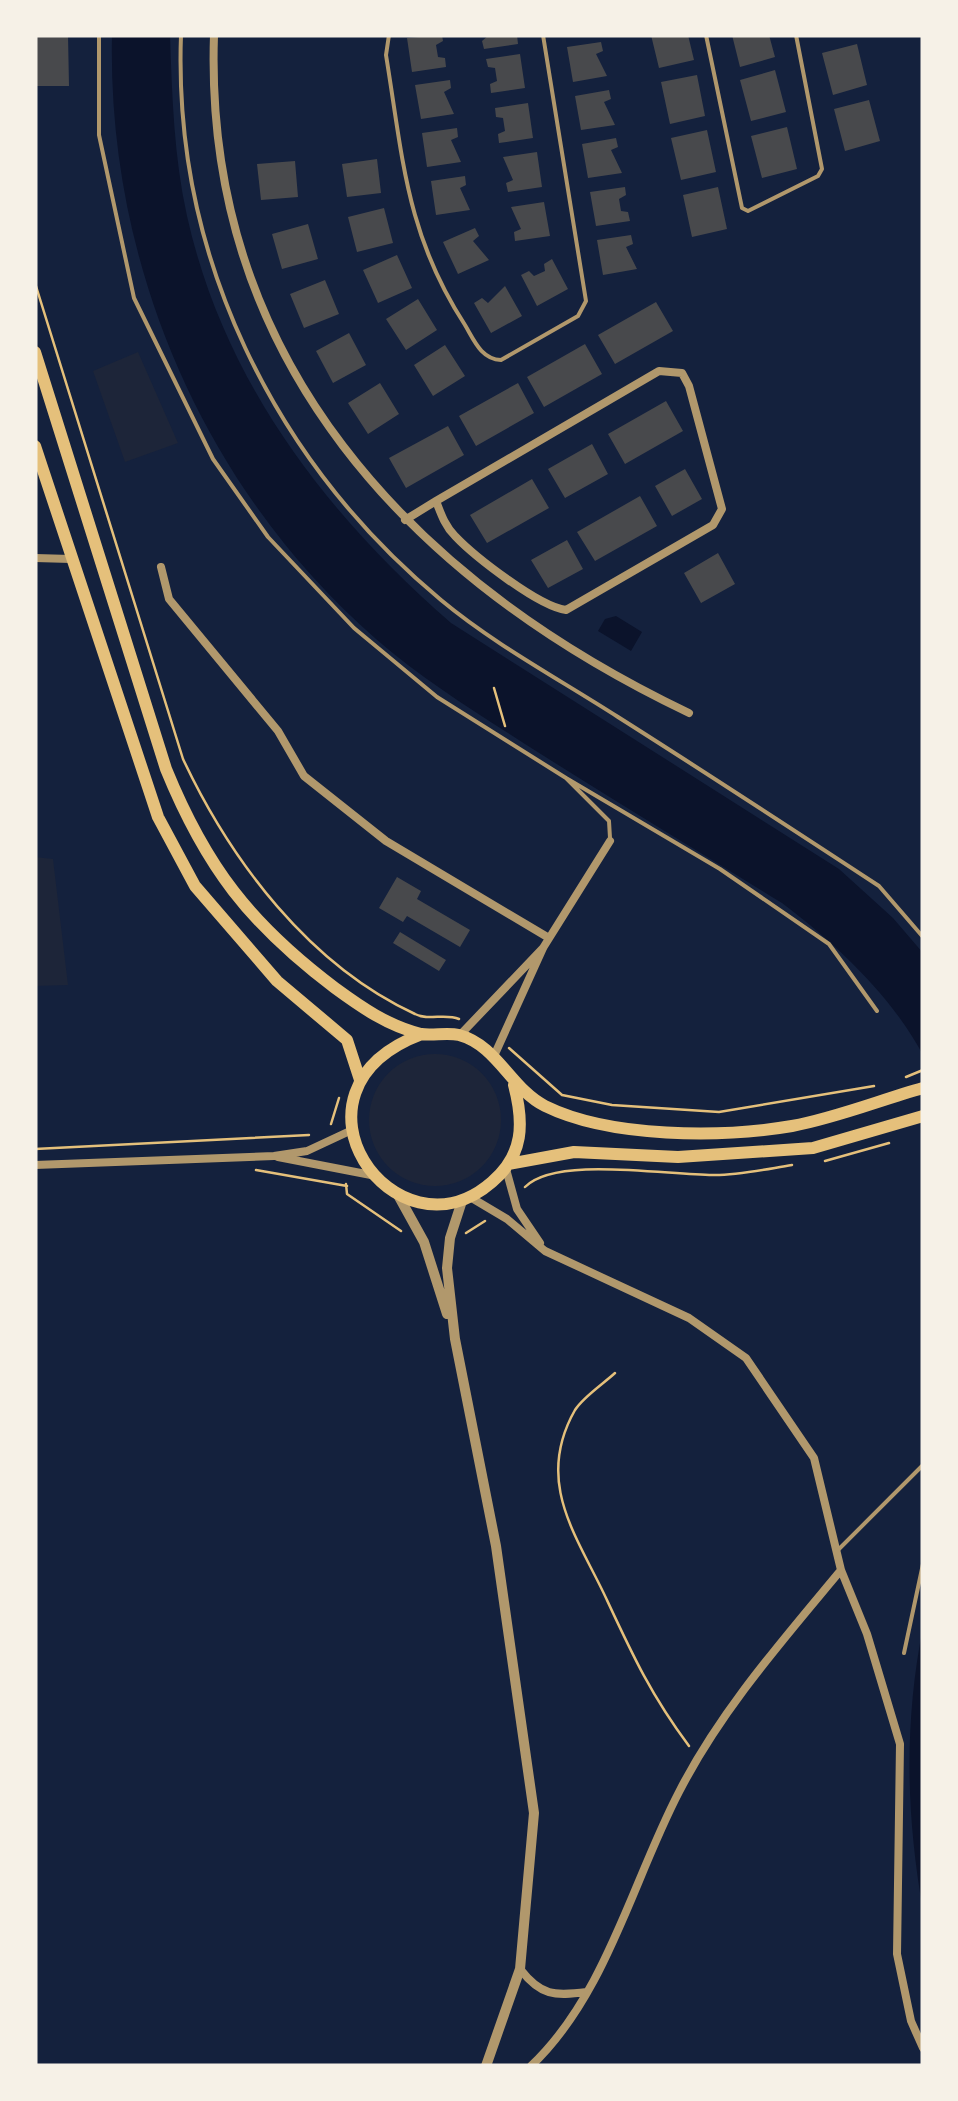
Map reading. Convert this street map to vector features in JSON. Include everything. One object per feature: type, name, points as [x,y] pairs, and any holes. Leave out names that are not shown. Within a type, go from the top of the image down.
[{"type":"main road","points":[[35,352],[166,769],[188,822],[218,870],[278,945],[369,1013],[422,1034],[460,1035],[494,1056],[514,1085],[521,1112],[520,1143],[507,1167],[466,1199],[438,1204],[398,1196],[371,1175],[356,1150],[352,1096],[367,1066],[390,1046],[422,1034]]},
{"type":"main road","points":[[35,446],[158,817],[194,886],[277,981],[348,1040],[360,1080]]},
{"type":"main road","points":[[514,1085],[543,1105],[574,1117],[643,1130],[699,1132],[792,1126],[923,1088]]},
{"type":"main road","points":[[507,1167],[574,1152],[678,1157],[813,1148],[923,1116]]},
{"type":"street","points":[[214,35],[223,171],[250,281],[320,416],[405,520],[452,564],[509,608],[689,712]]},
{"type":"street","points":[[405,520],[436,501],[659,370],[672,369],[682,372],[689,386],[722,509],[714,526],[566,610],[546,604],[469,550],[446,525],[436,501]]},
{"type":"street","points":[[35,558],[71,559]]},
{"type":"street","points":[[161,567],[169,599],[278,731],[304,776],[386,841],[549,938]]},
{"type":"street","points":[[494,1056],[543,948],[610,842]]},
{"type":"street","points":[[460,1035],[543,948]]},
{"type":"street","points":[[35,1164],[274,1156],[330,1143],[352,1130]]},
{"type":"street","points":[[274,1156],[371,1175]]},
{"type":"street","points":[[507,1167],[514,1198],[545,1251]]},
{"type":"street","points":[[398,1196],[424,1242],[455,1339]]},
{"type":"street","points":[[486,2066],[520,1969],[534,1812],[496,1546],[455,1339],[446,1268],[449,1244],[466,1199],[497,1213],[545,1251],[689,1318],[746,1358],[814,1458],[842,1570],[867,1634],[900,1744],[898,1954],[911,2020],[923,2048]]},
{"type":"street","points":[[531,2066],[552,2047],[587,1992],[680,1790],[747,1684],[842,1570]]},
{"type":"street","points":[[520,1969],[534,1988],[552,1996],[587,1992]]},
{"type":"lane","points":[[99,35],[99,135],[134,298],[213,460],[268,537],[354,628],[437,697],[720,869],[829,944],[877,1011]]},
{"type":"lane","points":[[181,35],[186,147],[207,255],[237,332],[273,403],[351,514],[461,615],[879,886],[923,937]]},
{"type":"lane","points":[[390,35],[386,55],[418,237],[435,276],[483,354],[501,360],[578,316],[586,301],[543,35]]},
{"type":"lane","points":[[706,35],[742,208],[748,211],[818,176],[822,169],[796,35]]},
{"type":"lane","points":[[566,778],[609,822],[610,842]]},
{"type":"lane","points":[[837,1550],[923,1465]]},
{"type":"lane","points":[[904,1653],[923,1564]]},
{"type":"path","points":[[494,688],[505,727],[514,733]]},
{"type":"path","points":[[330,1143],[330,1129],[342,1089]]},
{"type":"path","points":[[35,1149],[317,1132]]},
{"type":"path","points":[[810,1163],[848,1158],[890,1142]]},
{"type":"path","points":[[514,1198],[533,1178],[578,1170],[718,1176],[792,1166]]},
{"type":"path","points":[[240,1171],[347,1186]]},
{"type":"path","points":[[339,1171],[347,1194],[398,1226],[408,1240],[424,1242]]},
{"type":"path","points":[[449,1244],[497,1213]]},
{"type":"path","points":[[615,1373],[576,1409],[560,1458],[559,1496],[578,1547],[604,1592],[649,1692],[699,1760]]},
{"type":"shaded area","points":[[112,35],[170,35],[179,171],[204,277],[226,334],[254,389],[322,490],[362,537],[451,623],[839,869],[893,918],[923,953],[923,1055],[878,991],[802,919],[412,668],[315,579],[261,513],[215,442],[177,366],[148,286],[127,204],[115,120]]},
{"type":"shaded area","points":[[138,352],[178,443],[125,462],[93,371]]},
{"type":"shaded area","points":[[616,616],[642,632],[631,651],[598,631],[605,619]]},
{"type":"shaded area","points":[[35,857],[53,859],[68,985],[35,986]]},
{"type":"shaded area","points":[[435,1054],[460,1059],[482,1073],[496,1095],[501,1120],[496,1145],[482,1167],[460,1181],[435,1186],[410,1181],[388,1167],[374,1145],[369,1120],[374,1095],[388,1073],[410,1059]]},
{"type":"shaded area","points":[[923,1627],[923,1910],[909,1769]]},
{"type":"building","points":[[35,35],[68,35],[69,86],[35,86]]},
{"type":"building","points":[[442,35],[443,41],[436,45],[438,57],[445,58],[446,67],[412,72],[407,38]]},
{"type":"building","points":[[489,35],[517,35],[518,44],[484,49],[482,41]]},
{"type":"building","points":[[651,35],[688,35],[694,60],[659,68]]},
{"type":"building","points":[[732,35],[769,35],[775,57],[740,67]]},
{"type":"building","points":[[601,42],[603,51],[596,54],[607,76],[573,82],[567,47]]},
{"type":"building","points":[[857,44],[867,85],[833,95],[822,53]]},
{"type":"building","points":[[520,54],[525,88],[491,93],[490,84],[497,81],[495,68],[488,67],[486,59]]},
{"type":"building","points":[[775,70],[786,112],[751,121],[740,80]]},
{"type":"building","points":[[697,75],[705,116],[670,124],[661,82]]},
{"type":"building","points":[[450,80],[451,88],[444,92],[454,114],[421,119],[415,85]]},
{"type":"building","points":[[609,90],[611,99],[604,102],[615,125],[581,130],[575,96]]},
{"type":"building","points":[[869,100],[880,141],[845,151],[834,109]]},
{"type":"building","points":[[528,103],[533,138],[499,143],[498,134],[505,131],[503,118],[496,117],[495,108]]},
{"type":"building","points":[[787,127],[797,169],[762,178],[751,136]]},
{"type":"building","points":[[457,128],[458,137],[451,140],[461,162],[427,167],[422,133]]},
{"type":"building","points":[[707,130],[716,172],[681,180],[671,138]]},
{"type":"building","points":[[616,138],[618,147],[611,150],[622,173],[588,178],[582,144]]},
{"type":"building","points":[[537,152],[542,187],[508,192],[506,183],[513,180],[503,157]]},
{"type":"building","points":[[377,159],[381,193],[347,197],[342,164]]},
{"type":"building","points":[[295,161],[298,197],[261,200],[257,164]]},
{"type":"building","points":[[465,176],[466,185],[460,188],[470,210],[436,215],[431,181]]},
{"type":"building","points":[[625,187],[626,195],[619,199],[621,211],[628,212],[630,221],[596,226],[590,192]]},
{"type":"building","points":[[718,187],[727,229],[692,237],[683,195]]},
{"type":"building","points":[[544,202],[550,236],[515,241],[514,232],[521,229],[511,207]]},
{"type":"building","points":[[384,208],[393,243],[357,252],[348,217]]},
{"type":"building","points":[[308,224],[318,259],[282,269],[272,234]]},
{"type":"building","points":[[475,228],[479,236],[473,241],[489,260],[458,274],[443,242]]},
{"type":"building","points":[[631,235],[633,244],[626,247],[637,269],[603,275],[597,240]]},
{"type":"building","points":[[397,255],[412,288],[378,303],[363,270]]},
{"type":"building","points":[[552,259],[568,289],[537,306],[521,275],[529,271],[534,276],[545,271],[544,264]]},
{"type":"building","points":[[325,280],[339,314],[304,328],[290,294]]},
{"type":"building","points":[[505,286],[522,316],[491,333],[474,303],[482,298],[488,303]]},
{"type":"building","points":[[418,299],[437,330],[406,350],[386,319]]},
{"type":"building","points":[[656,302],[673,331],[615,364],[598,335]]},
{"type":"building","points":[[349,333],[366,365],[333,383],[316,351]]},
{"type":"building","points":[[585,344],[602,374],[544,407],[527,377]]},
{"type":"building","points":[[445,345],[465,376],[433,396],[414,365]]},
{"type":"building","points":[[380,383],[399,414],[368,434],[348,403]]},
{"type":"building","points":[[518,383],[534,413],[476,446],[459,416]]},
{"type":"building","points":[[666,401],[683,431],[625,464],[608,434]]},
{"type":"building","points":[[448,426],[464,455],[406,488],[389,458]]},
{"type":"building","points":[[592,444],[608,474],[565,498],[548,469]]},
{"type":"building","points":[[685,469],[702,499],[672,516],[655,486]]},
{"type":"building","points":[[532,479],[549,508],[487,543],[470,515]]},
{"type":"building","points":[[640,496],[657,526],[595,561],[577,532]]},
{"type":"building","points":[[567,540],[583,569],[548,588],[531,560]]},
{"type":"building","points":[[718,553],[735,584],[701,603],[684,573]]},
{"type":"building","points":[[397,877],[421,891],[417,899],[470,930],[460,947],[407,916],[403,922],[379,908]]},
{"type":"building","points":[[400,932],[446,960],[439,971],[393,943]]}]
